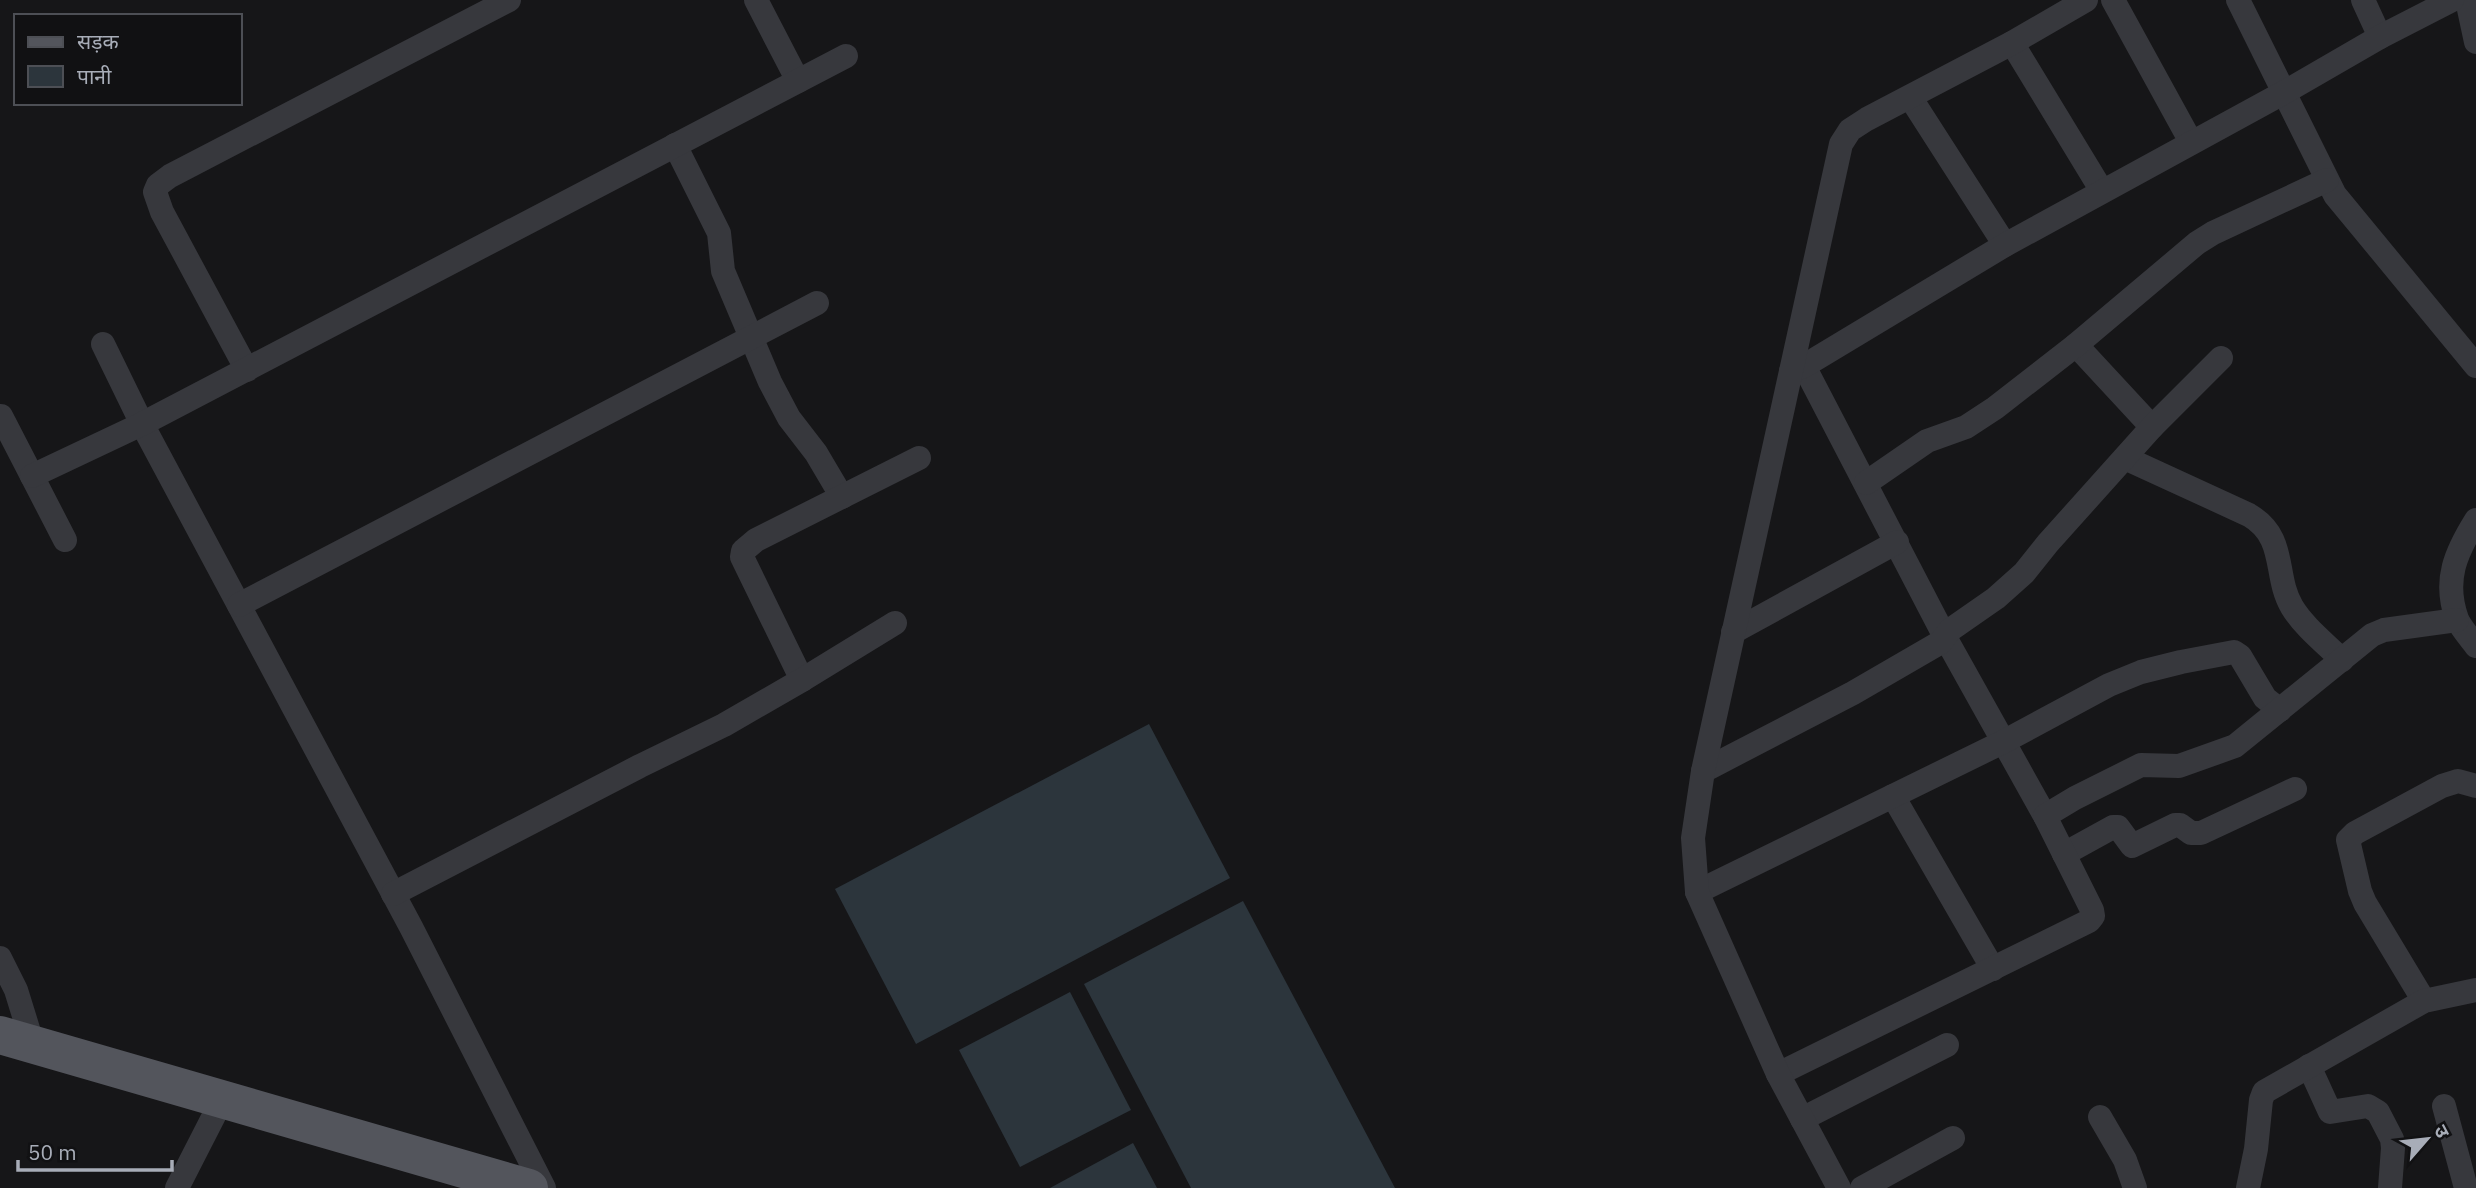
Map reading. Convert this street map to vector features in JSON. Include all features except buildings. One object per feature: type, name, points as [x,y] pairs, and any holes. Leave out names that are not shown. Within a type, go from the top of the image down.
[{"type":"main road","points":[[16,1040],[529,1188]]},
{"type":"street","points":[[247,370],[162,212],[155,192],[158,185],[170,176],[509,0]]},
{"type":"street","points":[[756,0],[798,81]]},
{"type":"street","points":[[1839,1188],[1778,1074],[1697,891],[1693,838],[1703,771],[1733,632],[1798,368],[1840,144],[1857,125],[2012,43],[2086,0]]},
{"type":"street","points":[[2113,0],[2192,142]]},
{"type":"street","points":[[2238,0],[2341,203],[2476,366]]},
{"type":"street","points":[[2363,0],[2380,37]]},
{"type":"street","points":[[1798,368],[2005,245],[2380,37],[2452,0]]},
{"type":"street","points":[[2467,0],[2476,42]]},
{"type":"street","points":[[2012,43],[2102,191]]},
{"type":"street","points":[[32,477],[247,370],[846,56]]},
{"type":"street","points":[[1910,97],[2005,245]]},
{"type":"street","points":[[675,145],[719,233],[723,271],[770,382],[789,418],[816,453],[842,497]]},
{"type":"street","points":[[1866,483],[1927,441],[1966,427],[1995,408],[2076,345],[2197,243],[2327,180]]},
{"type":"street","points":[[239,605],[817,303]]},
{"type":"street","points":[[103,344],[142,424],[393,894],[544,1188]]},
{"type":"street","points":[[2076,345],[2152,427]]},
{"type":"street","points":[[1703,771],[1853,693],[1941,642],[1950,630],[2024,573],[2152,427],[2221,358]]},
{"type":"street","points":[[1778,1074],[2091,918],[2092,910],[2045,816],[1945,637],[1866,483],[1798,368]]},
{"type":"street","points":[[1,416],[65,540]]},
{"type":"street","points":[[802,680],[742,557],[749,544],[919,458]]},
{"type":"street","points":[[2125,458],[2249,515],[2260,523],[2275,542],[2294,611],[2342,660]]},
{"type":"street","points":[[2476,520],[2459,548],[2453,566],[2453,597],[2458,620],[2476,646]]},
{"type":"street","points":[[1733,632],[1897,542]]},
{"type":"street","points":[[2045,816],[2141,765],[2179,766],[2235,746],[2372,635],[2384,630],[2458,620]]},
{"type":"street","points":[[393,894],[724,725],[895,623]]},
{"type":"street","points":[[1697,891],[2003,742],[2126,677],[2181,662],[2234,652],[2240,656],[2268,701],[2280,710]]},
{"type":"street","points":[[2424,1001],[2365,903],[2348,840],[2355,833],[2442,786],[2458,781],[2476,786]]},
{"type":"street","points":[[2064,854],[2113,827],[2118,827],[2132,846],[2175,825],[2180,825],[2191,834],[2201,833],[2295,789]]},
{"type":"street","points":[[1893,796],[1993,969]]},
{"type":"street","points":[[0,958],[16,990],[16,1040]]},
{"type":"street","points":[[2248,1188],[2262,1096],[2267,1089],[2424,1001],[2476,990]]},
{"type":"street","points":[[1802,1119],[1947,1045]]},
{"type":"street","points":[[2309,1066],[2330,1112],[2368,1106],[2378,1112],[2393,1144],[2389,1188]]},
{"type":"street","points":[[177,1188],[223,1098]]},
{"type":"street","points":[[2444,1106],[2466,1188]]},
{"type":"street","points":[[2100,1117],[2125,1160],[2135,1188]]},
{"type":"street","points":[[1862,1188],[1953,1138]]},
{"type":"water","points":[[1149,724],[1230,878],[916,1044],[835,889]]},
{"type":"water","points":[[1243,901],[1395,1188],[1191,1188],[1084,984]]},
{"type":"water","points":[[1070,992],[1131,1110],[1020,1167],[959,1050]]},
{"type":"water","points":[[1133,1143],[1157,1188],[1050,1188]]}]
